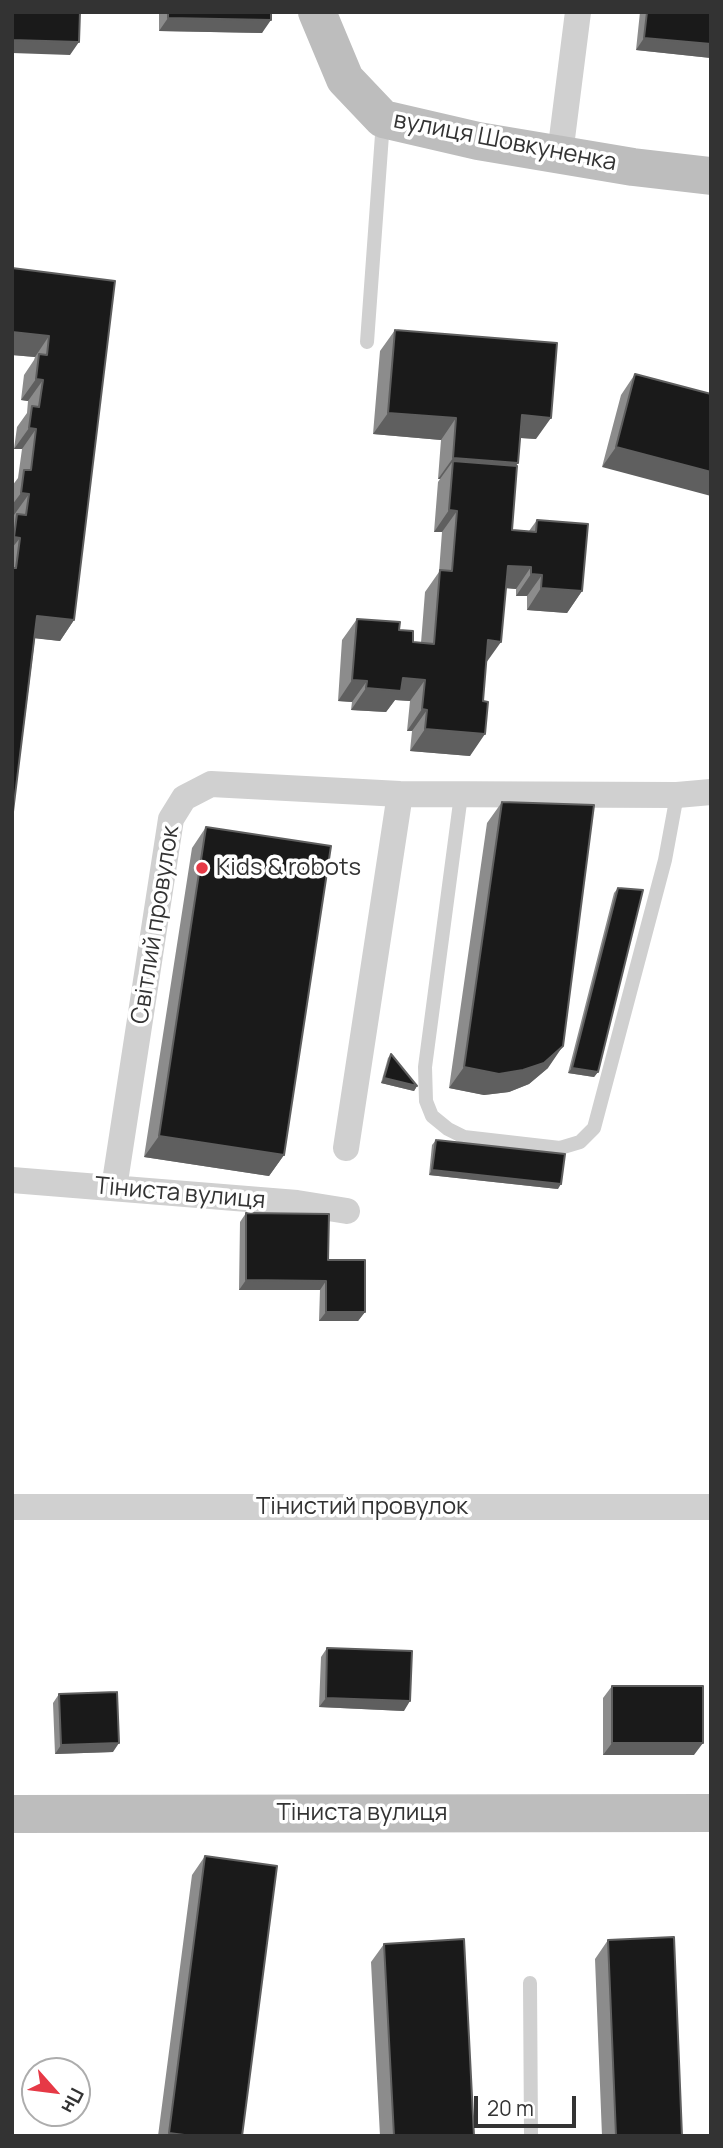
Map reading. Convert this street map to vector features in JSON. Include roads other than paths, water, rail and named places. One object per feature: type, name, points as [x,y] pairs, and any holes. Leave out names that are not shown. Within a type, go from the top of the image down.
[{"type":"street","name":"вулиця Шовкуненка","points":[[317,12],[345,79],[383,119],[478,141],[634,167],[711,176]]},
{"type":"street","points":[[560,154],[578,12]]},
{"type":"street","name":"Світлий провулок","points":[[114,1188],[171,819],[184,798],[211,784],[461,795],[677,795],[711,792]]},
{"type":"street","points":[[346,1148],[400,794]]},
{"type":"street","name":"Тіниста вулиця","points":[[12,1180],[297,1203],[347,1211]]},
{"type":"street","name":"Тінистий провулок","points":[[12,1507],[711,1507]]},
{"type":"street","name":"Тіниста вулиця","points":[[12,1814],[711,1812]]},
{"type":"lane","points":[[367,342],[383,119]]},
{"type":"lane","points":[[461,795],[425,1067],[426,1101],[432,1116],[464,1137],[560,1148],[580,1142],[594,1128],[666,860],[677,795]]},
{"type":"lane","points":[[530,1983],[531,2136]]},
{"type":"place","name":"Kids & robots","points":[[202,868]]}]
